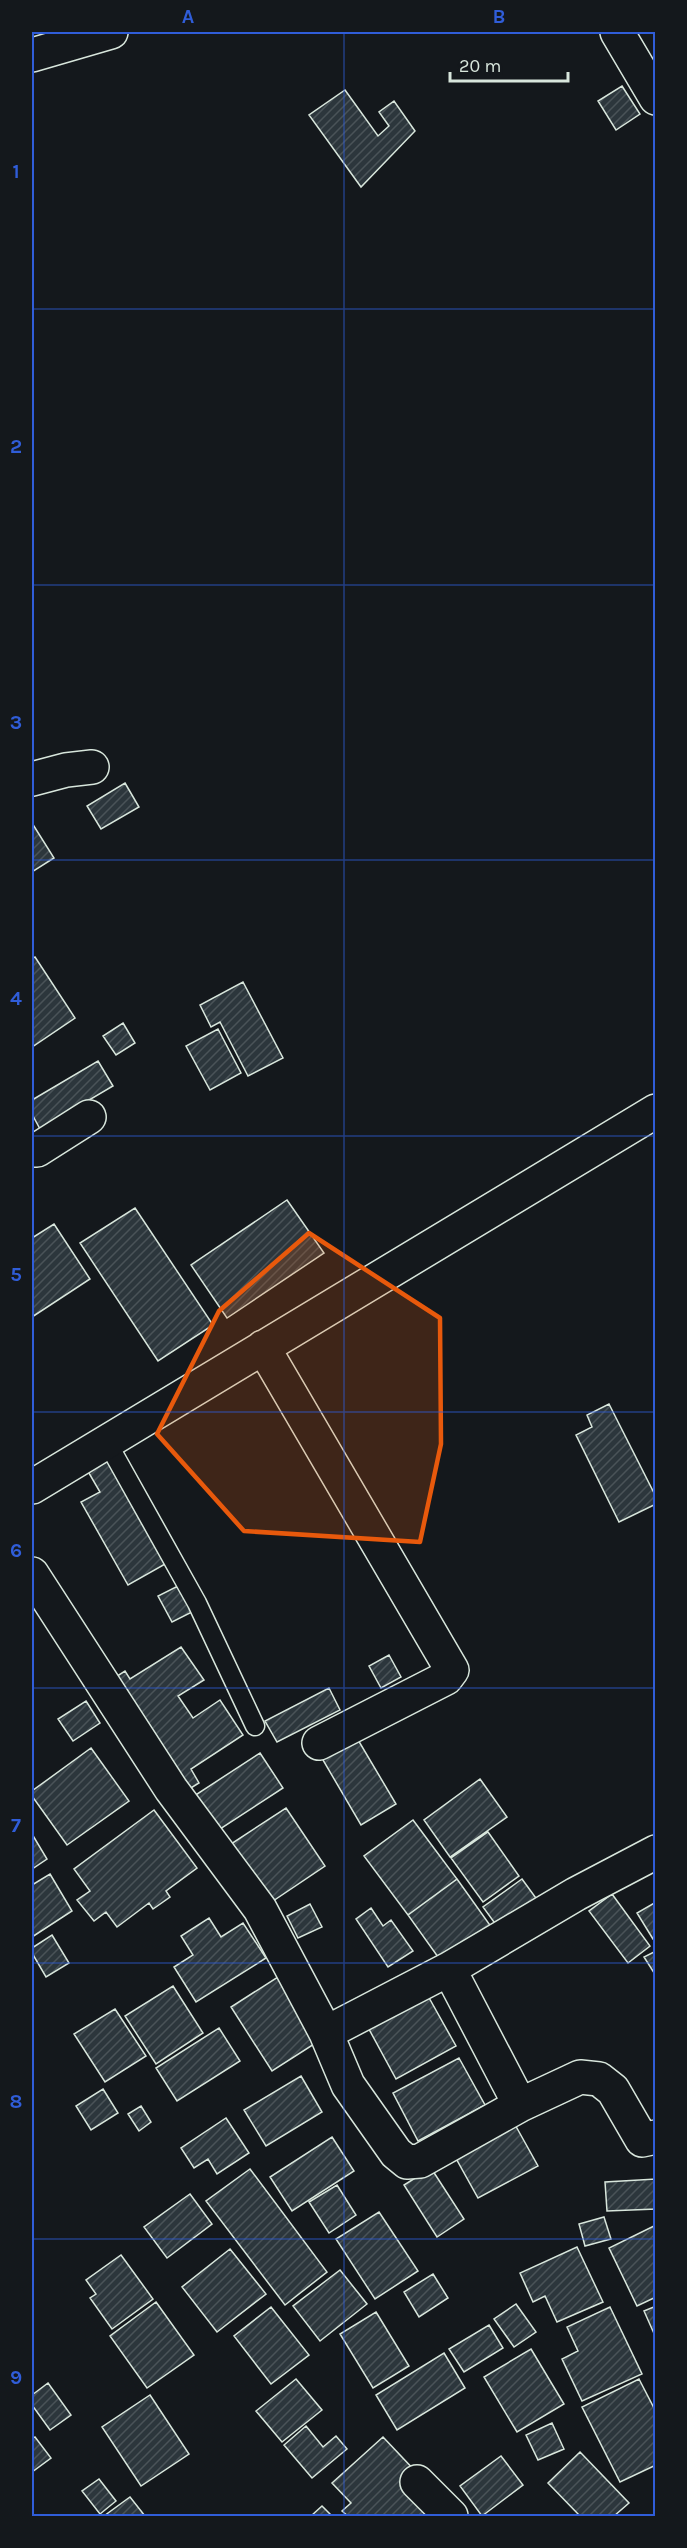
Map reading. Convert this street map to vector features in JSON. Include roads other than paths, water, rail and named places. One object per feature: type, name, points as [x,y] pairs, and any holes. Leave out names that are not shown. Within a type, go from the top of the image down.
[{"type":"street","points":[[32,55],[111,32]]},
{"type":"street","points":[[617,32],[656,98]]},
{"type":"street","points":[[32,779],[66,770],[92,767]]},
{"type":"street","points":[[32,1487],[656,1111]]},
{"type":"street","points":[[32,1150],[37,1150],[89,1117]]},
{"type":"street","points":[[262,1347],[452,1670],[446,1678],[319,1743]]},
{"type":"street","points":[[32,1574],[165,1779],[260,1909],[326,2033],[348,2085],[396,2153],[406,2162],[420,2161],[520,2105],[579,2077],[599,2079],[613,2090],[651,2147]]},
{"type":"street","points":[[326,2033],[449,1969],[576,1894],[656,1852]]},
{"type":"street","points":[[449,1969],[520,2105]]},
{"type":"street","points":[[417,2482],[451,2517]]},
{"type":"lane","points":[[107,1442],[197,1603],[255,1726]]}]
